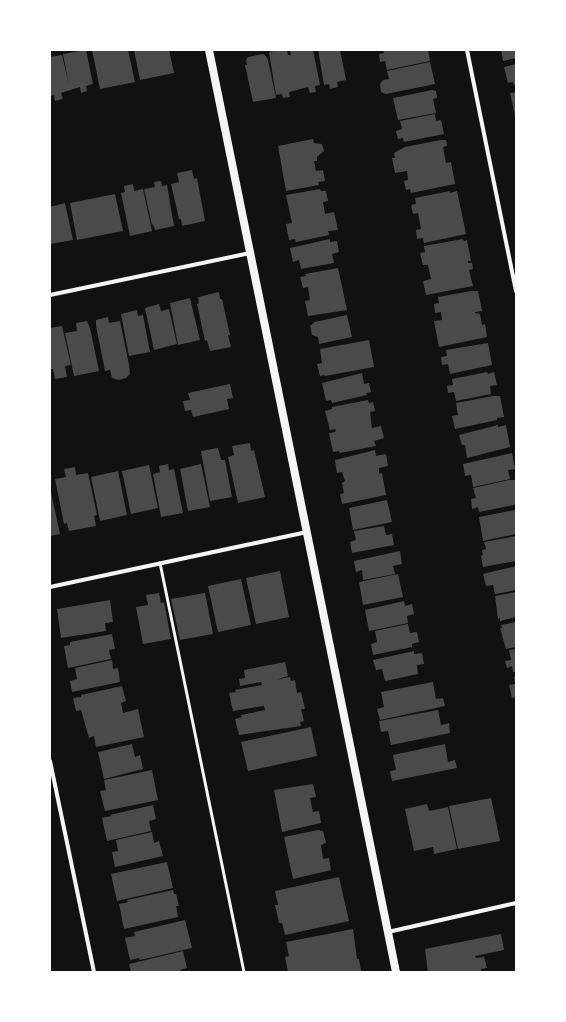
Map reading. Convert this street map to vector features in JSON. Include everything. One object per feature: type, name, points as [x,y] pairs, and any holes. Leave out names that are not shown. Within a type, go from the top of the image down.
[{"type":"main road","points":[[209,50],[308,532],[396,972]]},
{"type":"street","points":[[467,50],[516,291]]},
{"type":"street","points":[[50,295],[251,253]]},
{"type":"street","points":[[50,587],[308,532]]},
{"type":"street","points":[[50,760],[94,972]]},
{"type":"street","points":[[388,932],[516,903]]},
{"type":"lane","points":[[160,563],[244,972]]},
{"type":"building","points":[[86,50],[93,84],[86,86],[87,91],[81,93],[80,87],[61,93],[63,99],[55,101],[54,95],[50,96],[50,57],[62,55],[69,85],[63,54]]},
{"type":"building","points":[[92,50],[128,50],[135,82],[100,89]]},
{"type":"building","points":[[134,50],[169,50],[174,73],[140,80]]},
{"type":"building","points":[[287,50],[288,55],[291,55],[290,50],[313,50],[320,85],[315,86],[316,92],[310,93],[308,87],[289,92],[290,97],[283,98],[282,94],[276,95],[269,52]]},
{"type":"building","points":[[318,50],[340,50],[346,80],[337,82],[338,87],[330,89],[329,84],[324,85]]},
{"type":"building","points":[[383,50],[428,50],[430,61],[387,70],[385,61],[380,62],[379,54],[384,53]]},
{"type":"building","points":[[501,50],[516,50],[516,58],[503,61]]},
{"type":"building","points":[[263,54],[268,60],[276,98],[253,102],[245,65],[247,65],[246,60],[248,57]]},
{"type":"building","points":[[430,62],[435,84],[386,94],[381,92],[380,84],[383,80],[389,79],[387,71]]},
{"type":"building","points":[[516,64],[516,85],[514,85],[513,82],[508,83],[504,67]]},
{"type":"building","points":[[432,90],[436,91],[437,98],[433,99],[436,113],[398,120],[393,98]]},
{"type":"building","points":[[516,92],[516,116],[515,116],[510,93]]},
{"type":"building","points":[[435,114],[436,121],[441,120],[444,134],[404,142],[403,138],[398,139],[396,131],[402,129],[400,121]]},
{"type":"building","points":[[313,139],[314,143],[322,144],[324,151],[317,157],[317,161],[314,161],[316,171],[323,170],[325,181],[318,182],[319,185],[286,191],[278,146]]},
{"type":"building","points":[[446,140],[447,146],[443,147],[446,163],[451,162],[455,184],[411,193],[410,189],[406,190],[404,181],[408,180],[407,171],[395,173],[392,158],[395,158],[394,153],[405,147]]},
{"type":"building","points":[[192,170],[194,179],[197,178],[205,221],[182,226],[171,184],[179,182],[177,173]]},
{"type":"building","points":[[161,181],[162,186],[167,185],[174,226],[155,230],[153,224],[152,225],[144,189],[155,187],[154,182]]},
{"type":"building","points":[[133,184],[134,191],[143,189],[152,231],[130,236],[121,193],[125,192],[124,186]]},
{"type":"building","points":[[320,189],[321,191],[326,191],[328,201],[323,202],[325,214],[334,212],[338,230],[328,231],[329,235],[296,242],[295,239],[289,240],[286,224],[292,223],[286,195]]},
{"type":"building","points":[[450,191],[450,193],[457,191],[466,234],[424,243],[423,238],[417,239],[416,230],[421,229],[418,213],[413,214],[411,205],[416,204],[415,198]]},
{"type":"building","points":[[115,194],[123,231],[77,240],[70,203]]},
{"type":"building","points":[[65,203],[73,240],[50,244],[50,207]]},
{"type":"building","points":[[330,239],[330,242],[337,241],[339,252],[332,254],[334,263],[301,269],[299,260],[293,262],[290,248]]},
{"type":"building","points":[[463,239],[464,241],[467,240],[471,261],[468,261],[468,263],[472,263],[473,269],[469,270],[473,286],[426,295],[423,281],[431,279],[428,265],[423,265],[420,253],[425,252],[424,246]]},
{"type":"building","points":[[338,268],[347,310],[308,316],[305,301],[310,300],[308,287],[303,288],[300,277],[306,276],[305,274]]},
{"type":"building","points":[[478,291],[482,311],[475,313],[480,314],[482,325],[485,324],[487,337],[439,347],[434,321],[442,320],[441,312],[435,313],[434,304],[439,303],[438,297]]},
{"type":"building","points":[[219,292],[230,335],[228,335],[231,347],[210,351],[207,340],[205,341],[197,304],[199,303],[198,297]]},
{"type":"building","points":[[190,298],[200,340],[178,345],[170,303]]},
{"type":"building","points":[[159,304],[161,311],[169,309],[177,344],[154,350],[145,308]]},
{"type":"building","points":[[137,310],[138,316],[143,315],[150,352],[129,356],[121,314]]},
{"type":"building","points":[[347,315],[352,337],[319,344],[318,337],[312,335],[310,326],[315,322]]},
{"type":"building","points":[[108,317],[109,323],[120,321],[129,365],[130,374],[126,378],[119,380],[112,378],[110,370],[105,371],[96,326],[96,320]]},
{"type":"building","points":[[87,321],[90,328],[99,371],[74,376],[65,333],[77,331],[76,323]]},
{"type":"building","points":[[62,326],[71,365],[65,366],[67,377],[55,379],[53,369],[50,369],[50,328]]},
{"type":"building","points":[[369,340],[374,367],[320,376],[317,364],[322,363],[320,349]]},
{"type":"building","points":[[488,343],[492,365],[450,374],[448,364],[442,365],[441,357],[447,356],[446,350]]},
{"type":"building","points":[[487,372],[488,374],[494,372],[497,385],[490,386],[491,394],[456,401],[454,392],[448,393],[447,386],[453,385],[452,379]]},
{"type":"building","points":[[362,373],[364,384],[369,383],[371,392],[366,393],[367,395],[332,403],[331,400],[326,401],[322,383]]},
{"type":"building","points":[[230,384],[233,398],[227,399],[229,409],[193,417],[191,410],[185,411],[183,401],[190,400],[188,393]]},
{"type":"building","points":[[500,396],[504,417],[497,418],[497,420],[455,429],[452,416],[458,415],[456,403]]},
{"type":"building","points":[[368,400],[369,403],[373,402],[375,411],[370,412],[372,428],[381,426],[384,438],[374,441],[376,446],[340,453],[339,451],[333,452],[329,433],[335,432],[336,429],[330,430],[325,411],[332,409],[332,407]]},
{"type":"building","points":[[498,425],[498,427],[506,425],[510,447],[467,458],[465,445],[462,445],[459,435]]},
{"type":"building","points":[[250,443],[251,451],[254,450],[265,497],[238,503],[228,457],[234,455],[232,446]]},
{"type":"building","points":[[218,448],[221,460],[225,460],[232,497],[210,501],[201,451]]},
{"type":"building","points":[[375,450],[376,456],[386,454],[388,466],[379,468],[379,474],[382,473],[386,495],[342,504],[340,494],[344,493],[342,483],[345,481],[342,472],[337,473],[335,460]]},
{"type":"building","points":[[512,453],[515,469],[508,470],[510,479],[473,487],[471,475],[465,476],[463,464]]},
{"type":"building","points":[[168,464],[169,470],[174,469],[183,513],[161,517],[153,474],[160,472],[159,466]]},
{"type":"building","points":[[201,464],[210,507],[188,511],[180,469]]},
{"type":"building","points":[[149,465],[158,508],[131,514],[122,471]]},
{"type":"building","points":[[75,467],[76,475],[88,473],[97,515],[94,516],[96,526],[69,531],[67,523],[64,524],[55,479],[66,477],[64,469]]},
{"type":"building","points":[[118,471],[127,515],[100,521],[91,477]]},
{"type":"building","points":[[509,480],[516,480],[516,503],[514,505],[479,512],[478,507],[472,509],[471,499],[476,498],[473,488]]},
{"type":"building","points":[[50,488],[60,534],[50,536]]},
{"type":"building","points":[[387,500],[392,522],[353,530],[349,508]]},
{"type":"building","points":[[515,510],[516,534],[483,541],[479,517]]},
{"type":"building","points":[[384,526],[386,535],[392,534],[394,545],[352,553],[350,542],[356,540],[354,531]]},
{"type":"building","points":[[516,536],[516,561],[483,567],[481,556],[483,555],[482,550],[486,549],[484,542]]},
{"type":"building","points":[[400,551],[402,564],[393,566],[395,574],[363,580],[362,570],[356,572],[354,561]]},
{"type":"building","points":[[516,566],[516,590],[495,594],[493,585],[486,586],[483,574]]},
{"type":"building","points":[[280,571],[289,617],[256,624],[246,578]]},
{"type":"building","points":[[398,574],[403,597],[363,605],[359,582]]},
{"type":"building","points":[[241,579],[251,625],[218,632],[208,586]]},
{"type":"building","points":[[516,592],[516,617],[500,621],[500,618],[498,619],[495,596]]},
{"type":"building","points":[[159,593],[161,603],[164,602],[171,639],[143,644],[136,607],[148,605],[146,595]]},
{"type":"building","points":[[205,593],[213,634],[180,640],[171,599]]},
{"type":"building","points":[[110,600],[113,622],[105,623],[106,631],[61,638],[57,609]]},
{"type":"building","points":[[404,601],[405,606],[412,604],[414,614],[407,616],[408,623],[369,631],[365,610]]},
{"type":"building","points":[[516,622],[516,647],[506,649],[500,628],[502,628],[501,625]]},
{"type":"building","points":[[408,624],[410,633],[417,632],[419,642],[412,644],[412,647],[373,655],[371,644],[377,642],[375,631]]},
{"type":"building","points":[[112,634],[115,649],[109,650],[111,659],[68,668],[64,646],[70,645],[70,642]]},
{"type":"building","points":[[516,649],[516,672],[513,672],[512,666],[507,668],[505,661],[511,660],[509,650]]},
{"type":"building","points":[[414,651],[414,654],[422,653],[424,664],[417,665],[418,674],[385,681],[382,669],[376,670],[373,660]]},
{"type":"building","points":[[112,660],[113,669],[118,668],[120,682],[72,692],[70,681],[77,679],[75,668]]},
{"type":"building","points":[[285,662],[288,676],[275,680],[290,677],[291,681],[295,680],[297,693],[301,692],[305,709],[301,709],[304,721],[300,722],[301,726],[239,735],[235,719],[242,717],[241,715],[265,710],[264,706],[233,711],[229,693],[236,692],[235,690],[262,685],[261,682],[240,686],[239,679],[245,678],[244,670]]},
{"type":"building","points":[[516,676],[516,697],[512,698],[509,685],[515,684],[514,677]]},
{"type":"building","points":[[433,682],[436,699],[443,698],[445,706],[380,720],[377,709],[384,707],[381,692]]},
{"type":"building","points":[[122,686],[126,701],[121,703],[123,713],[138,709],[144,737],[96,747],[94,736],[89,738],[81,710],[76,711],[73,698]]},
{"type":"building","points":[[438,710],[441,725],[449,723],[450,733],[391,745],[388,731],[381,732],[379,721]]},
{"type":"building","points":[[311,727],[317,756],[248,771],[241,742]]},
{"type":"building","points":[[132,744],[135,757],[140,755],[143,769],[104,779],[98,752]]},
{"type":"building","points":[[445,744],[448,762],[455,760],[457,768],[392,781],[390,771],[396,770],[393,755]]},
{"type":"building","points":[[152,770],[158,800],[105,811],[100,791],[106,790],[104,780]]},
{"type":"building","points":[[313,784],[316,797],[310,798],[313,812],[319,811],[321,823],[282,832],[274,790]]},
{"type":"building","points":[[491,798],[500,841],[458,849],[449,806]]},
{"type":"building","points":[[427,804],[429,811],[448,807],[457,849],[434,854],[433,847],[414,851],[405,809]]},
{"type":"building","points":[[153,805],[156,819],[149,821],[151,831],[107,841],[102,818]]},
{"type":"building","points":[[318,830],[323,831],[326,843],[321,845],[323,859],[329,858],[331,870],[293,879],[284,837]]},
{"type":"building","points":[[152,832],[154,843],[159,841],[163,856],[115,867],[112,852],[118,851],[116,840]]},
{"type":"building","points":[[167,862],[173,888],[117,901],[111,874]]},
{"type":"building","points":[[339,877],[349,921],[285,935],[282,923],[279,923],[275,905],[278,905],[275,891]]},
{"type":"building","points":[[173,890],[174,894],[176,894],[179,906],[176,906],[178,917],[124,929],[119,904],[128,902],[127,900]]},
{"type":"building","points":[[185,920],[192,948],[140,960],[139,958],[130,960],[125,938],[135,936],[134,932]]},
{"type":"building","points":[[353,929],[357,959],[359,959],[361,971],[288,972],[285,957],[289,956],[286,942]]},
{"type":"building","points":[[501,934],[504,950],[475,956],[476,958],[484,957],[487,968],[481,969],[481,972],[428,972],[425,949]]},
{"type":"building","points":[[183,951],[187,968],[180,970],[181,972],[131,972],[129,964]]}]
